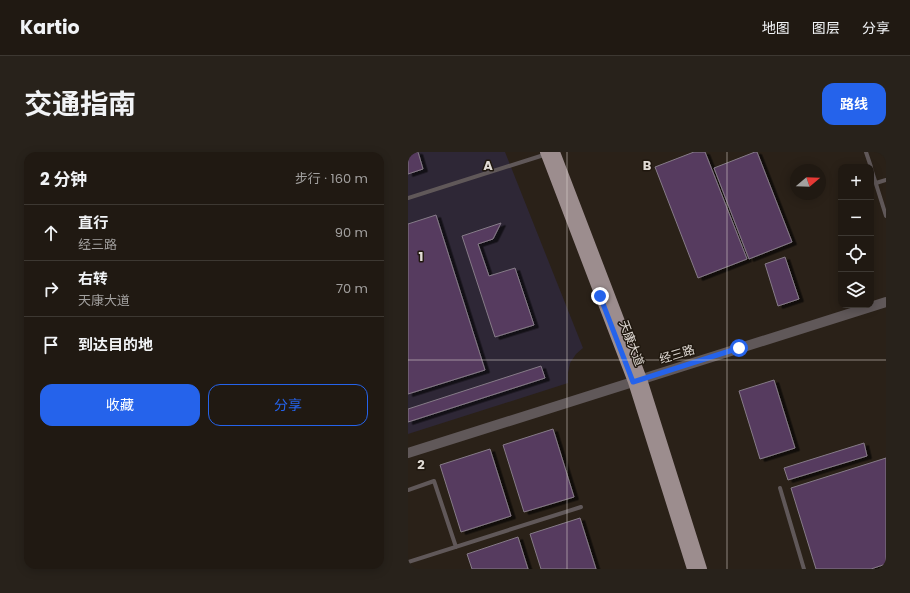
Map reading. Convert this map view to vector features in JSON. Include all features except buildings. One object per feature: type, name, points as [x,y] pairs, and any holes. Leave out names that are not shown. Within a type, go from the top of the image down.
[{"type":"main road","name":"天康大道","points":[[549,153],[638,380],[702,569]]},
{"type":"main road","name":"天康大道","points":[[638,380],[692,569]]},
{"type":"street","name":"经三路","points":[[408,453],[886,302]]},
{"type":"lane","points":[[866,152],[870,164]]},
{"type":"lane","points":[[408,198],[549,153]]},
{"type":"lane","points":[[874,177],[886,216]]},
{"type":"lane","points":[[876,183],[886,180]]},
{"type":"lane","points":[[408,490],[434,481],[456,547]]},
{"type":"lane","points":[[780,488],[804,569]]},
{"type":"lane","points":[[408,562],[581,508]]},
{"type":"shaded area","points":[[408,152],[505,152],[583,348],[576,354],[570,363],[568,383],[408,434]]},
{"type":"route","points":[[600,296],[633,382],[739,348]]}]
